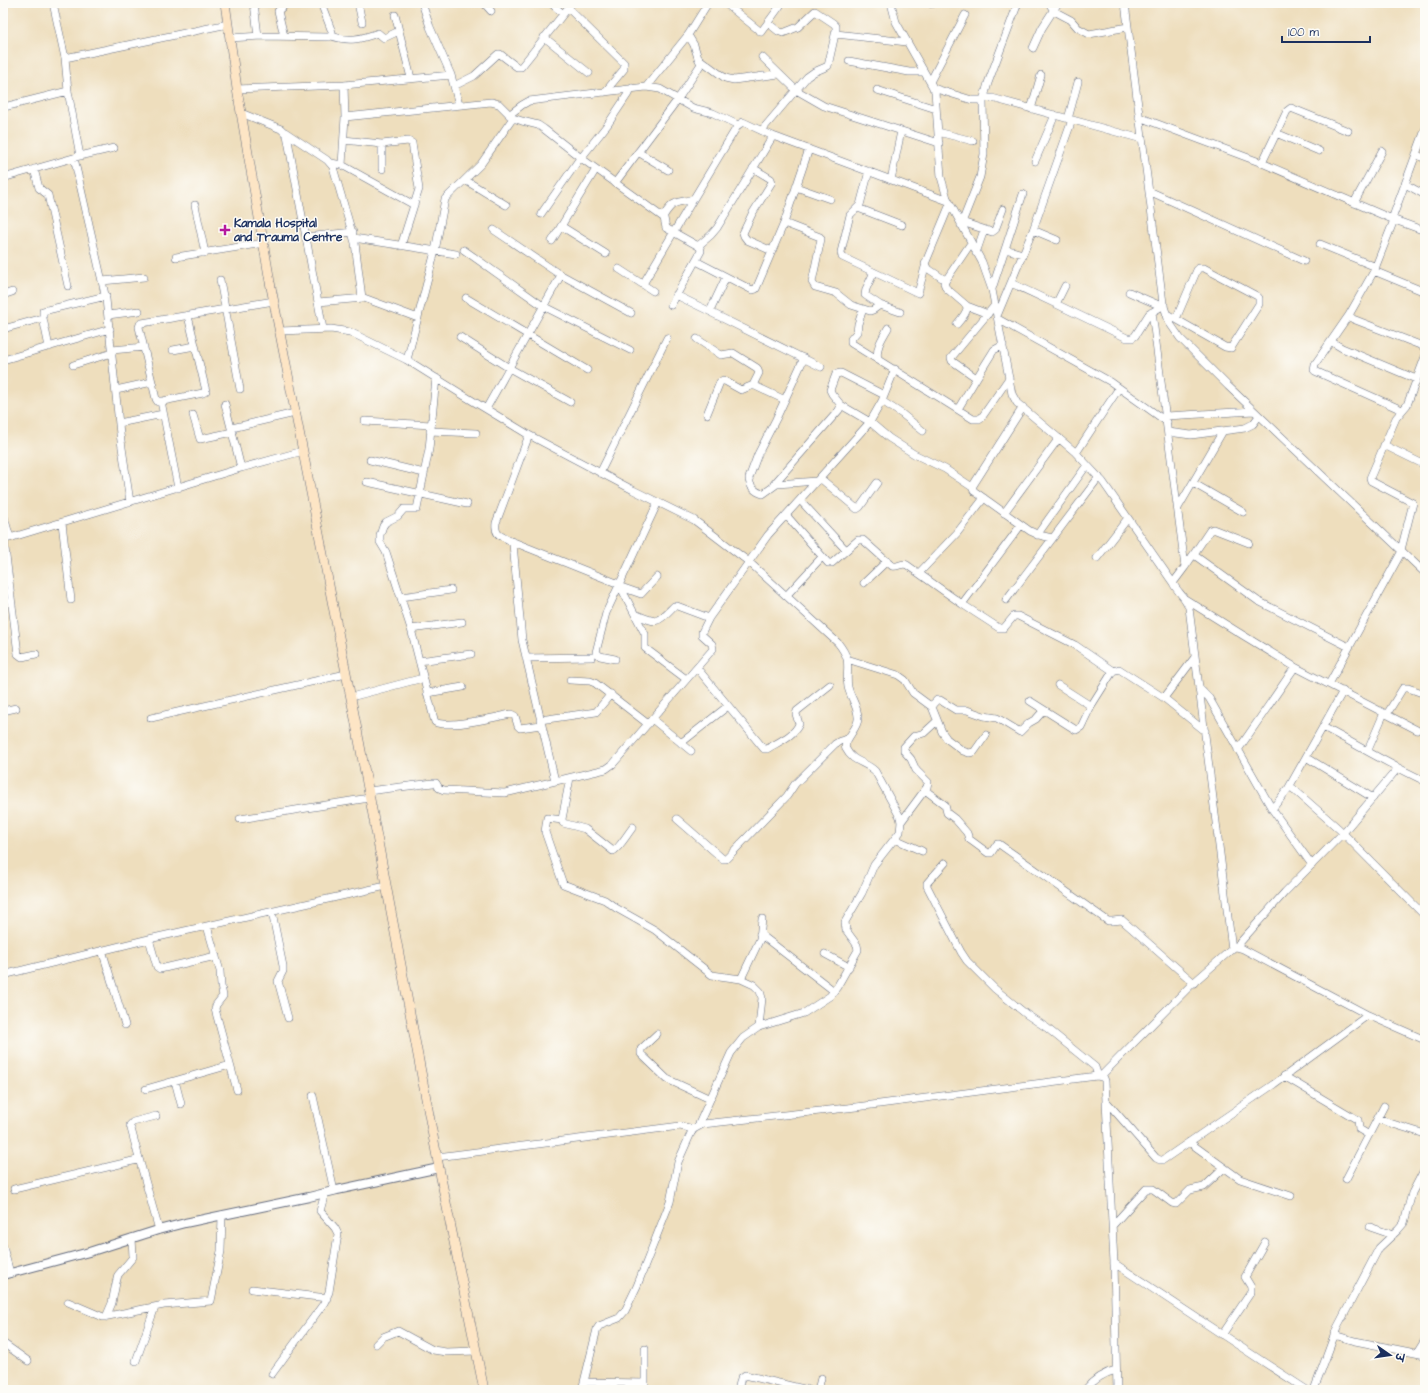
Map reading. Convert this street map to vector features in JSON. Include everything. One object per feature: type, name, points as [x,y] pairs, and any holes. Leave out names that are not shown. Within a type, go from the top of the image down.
[{"type":"main road","points":[[225,3],[237,89],[274,301],[351,697],[437,1158],[484,1390]]},
{"type":"street","points":[[53,3],[65,58],[77,157],[106,296],[119,423],[130,502]]},
{"type":"street","points":[[254,3],[258,36]]},
{"type":"street","points":[[284,36],[278,11],[287,3]]},
{"type":"street","points":[[321,3],[332,32],[331,36]]},
{"type":"street","points":[[358,3],[362,22]]},
{"type":"street","points":[[422,3],[430,27],[452,74],[459,105]]},
{"type":"street","points":[[484,3],[491,11]]},
{"type":"street","points":[[551,3],[563,14]]},
{"type":"street","points":[[646,87],[688,36],[708,3]]},
{"type":"street","points":[[725,3],[759,32],[763,32],[780,6],[780,3]]},
{"type":"street","points":[[891,3],[896,22],[932,85],[936,109],[941,177],[949,202],[987,275],[998,318],[1012,394],[1017,403],[1076,453],[1099,477],[1176,588],[1185,598],[1295,667],[1417,730]]},
{"type":"street","points":[[929,3],[934,3]]},
{"type":"street","points":[[961,224],[980,177],[984,154],[984,100],[988,83],[1018,3]]},
{"type":"street","points":[[1049,3],[1054,11],[1071,20],[1078,28],[1089,34],[1128,27]]},
{"type":"street","points":[[1033,48],[1042,28],[1058,3]]},
{"type":"street","points":[[1125,3],[1162,306],[1167,314],[1169,322],[1180,338],[1256,413],[1425,573]]},
{"type":"street","points":[[454,86],[474,76],[498,54],[517,67],[521,66],[570,5],[624,63],[624,69],[605,92]]},
{"type":"street","points":[[762,130],[810,74],[828,66],[836,34],[836,26],[816,11],[798,28],[783,33],[768,23]]},
{"type":"street","points":[[395,15],[411,78]]},
{"type":"street","points":[[932,85],[965,15]]},
{"type":"street","points":[[65,58],[228,24]]},
{"type":"street","points":[[230,38],[258,36],[331,36],[340,39],[353,40],[378,33],[384,38],[399,31]]},
{"type":"street","points":[[836,34],[907,42]]},
{"type":"street","points":[[615,183],[678,100],[701,64],[694,45],[688,36]]},
{"type":"street","points":[[544,37],[589,73]]},
{"type":"street","points":[[762,57],[796,90],[832,109],[939,143]]},
{"type":"street","points":[[698,58],[725,78],[730,79],[779,74]]},
{"type":"street","points":[[849,61],[909,72],[924,72]]},
{"type":"street","points":[[237,89],[344,85],[452,74]]},
{"type":"street","points":[[1032,109],[1041,75]]},
{"type":"street","points":[[998,318],[1033,230],[1070,119],[1078,82]]},
{"type":"street","points":[[342,165],[345,116],[344,85]]},
{"type":"street","points":[[932,85],[972,100],[992,98],[1142,139]]},
{"type":"street","points":[[407,360],[435,251],[445,199],[484,160],[511,116],[522,105],[529,101],[646,87],[660,89],[697,110],[713,113],[738,125]]},
{"type":"street","points":[[541,214],[580,158],[608,124],[632,88]]},
{"type":"street","points":[[877,90],[936,109]]},
{"type":"street","points":[[4,107],[68,91]]},
{"type":"street","points":[[345,116],[495,102],[511,116],[540,126],[596,170],[663,217],[665,219],[666,228],[701,249],[696,261],[671,304]]},
{"type":"street","points":[[1262,163],[1287,111],[1291,108],[1348,131]]},
{"type":"street","points":[[241,113],[281,129],[331,163],[342,165],[414,205]]},
{"type":"street","points":[[1035,161],[1055,115]]},
{"type":"street","points":[[1139,117],[1262,163],[1354,203],[1425,231]]},
{"type":"street","points":[[643,284],[738,125],[743,122],[773,136],[949,202]]},
{"type":"street","points":[[1402,410],[1314,370],[1316,364],[1349,315],[1375,269],[1425,130]]},
{"type":"street","points":[[891,180],[901,131]]},
{"type":"street","points":[[285,132],[287,135],[323,329]]},
{"type":"street","points":[[938,132],[973,141]]},
{"type":"street","points":[[1276,133],[1320,151]]},
{"type":"street","points":[[698,246],[714,232],[773,136]]},
{"type":"street","points":[[344,140],[382,144],[408,141],[412,143],[419,189],[401,246]]},
{"type":"street","points":[[382,144],[382,169]]},
{"type":"street","points":[[3,178],[114,148]]},
{"type":"street","points":[[696,261],[752,290],[756,289],[784,223],[809,149]]},
{"type":"street","points":[[638,152],[668,170]]},
{"type":"street","points":[[1354,203],[1382,152]]},
{"type":"street","points":[[1416,154],[1425,159]]},
{"type":"street","points":[[331,163],[353,235],[362,298]]},
{"type":"street","points":[[753,168],[771,179],[772,182],[743,234],[747,240],[772,251]]},
{"type":"street","points":[[34,169],[39,188],[48,195],[68,286]]},
{"type":"street","points":[[552,241],[596,170]]},
{"type":"street","points":[[869,171],[860,205],[850,214],[842,255],[844,258],[918,293],[925,262],[949,202]]},
{"type":"street","points":[[464,180],[506,205]]},
{"type":"street","points":[[1405,184],[1425,195]]},
{"type":"street","points":[[796,187],[830,199]]},
{"type":"street","points":[[1149,191],[1304,261]]},
{"type":"street","points":[[992,290],[1023,194]]},
{"type":"street","points":[[663,217],[674,204],[680,201],[690,201],[694,198]]},
{"type":"street","points":[[195,205],[205,253]]},
{"type":"street","points":[[858,208],[902,225]]},
{"type":"street","points":[[961,224],[990,232],[994,231],[1003,208]]},
{"type":"street","points":[[784,223],[820,237],[821,239],[812,282],[814,287],[836,293],[851,305],[863,309],[874,310],[880,305]]},
{"type":"street","points":[[561,226],[606,254]]},
{"type":"street","points":[[494,230],[561,274],[631,313]]},
{"type":"street","points":[[976,253],[984,230]]},
{"type":"street","points":[[1033,230],[1057,240]]},
{"type":"street","points":[[306,238],[353,235],[401,246],[456,254]]},
{"type":"street","points":[[176,257],[264,243]]},
{"type":"street","points":[[971,243],[945,280],[944,286],[967,306],[988,314]]},
{"type":"street","points":[[1320,244],[1425,292]]},
{"type":"street","points":[[1005,249],[1023,254]]},
{"type":"street","points":[[464,250],[544,306],[630,350]]},
{"type":"street","points":[[925,267],[945,280]]},
{"type":"street","points":[[1167,314],[1225,347],[1231,348],[1260,301],[1257,296],[1204,268],[1199,268],[1176,319]]},
{"type":"street","points":[[619,269],[653,291]]},
{"type":"street","points":[[874,272],[866,289],[865,295],[880,305],[900,312]]},
{"type":"street","points":[[486,409],[561,274]]},
{"type":"street","points":[[102,281],[144,277]]},
{"type":"street","points":[[711,312],[711,308],[726,277]]},
{"type":"street","points":[[220,280],[240,389]]},
{"type":"street","points":[[1011,283],[1127,338],[1132,338],[1145,319],[1152,312],[1162,306]]},
{"type":"street","points":[[1056,304],[1065,286]]},
{"type":"street","points":[[3,294],[12,292]]},
{"type":"street","points":[[1130,292],[1162,306]]},
{"type":"street","points":[[49,348],[42,312],[44,309],[106,296]]},
{"type":"street","points":[[676,296],[821,367]]},
{"type":"street","points":[[318,302],[362,298],[369,299],[418,318]]},
{"type":"street","points":[[466,298],[587,370]]},
{"type":"street","points":[[188,316],[206,391],[203,393],[158,402],[156,399],[139,327],[140,324],[274,301]]},
{"type":"street","points":[[976,379],[952,362],[951,358],[995,305]]},
{"type":"street","points":[[957,324],[966,312],[967,306]]},
{"type":"street","points":[[863,309],[857,332],[852,338],[851,343],[973,418],[979,419],[982,417],[1009,378]]},
{"type":"street","points":[[108,315],[139,311]]},
{"type":"street","points":[[1152,312],[1186,567]]},
{"type":"street","points":[[1349,315],[1353,319],[1425,347]]},
{"type":"street","points":[[3,329],[43,318]]},
{"type":"street","points":[[998,318],[1119,388],[1166,419],[1256,413]]},
{"type":"street","points":[[878,359],[876,354],[888,328]]},
{"type":"street","points":[[3,360],[49,348],[110,329]]},
{"type":"street","points":[[280,331],[323,329],[342,330],[350,332],[407,360],[529,435],[600,473],[694,520],[749,562],[838,643],[844,651],[847,659],[848,687],[858,715],[857,726],[845,742],[845,749],[854,760],[875,771],[891,798],[901,822],[900,832],[874,866],[862,893],[845,922],[846,930],[857,945],[858,950],[834,991],[804,1013],[759,1027],[743,1038],[731,1053],[710,1099],[678,1162],[671,1200],[637,1286],[622,1314],[616,1319],[599,1326],[597,1329],[582,1390]]},
{"type":"street","points":[[460,337],[509,368],[570,402]]},
{"type":"street","points":[[600,473],[667,338]]},
{"type":"street","points":[[697,339],[721,355],[733,353],[757,368],[758,373],[753,386]]},
{"type":"street","points":[[1332,342],[1342,348],[1416,379]]},
{"type":"street","points":[[958,409],[994,350],[1003,345]]},
{"type":"street","points":[[173,350],[195,346]]},
{"type":"street","points":[[73,364],[112,352],[144,347]]},
{"type":"street","points":[[1329,684],[1401,550],[1413,503],[1370,480],[1370,476],[1396,418],[1407,405],[1425,357]]},
{"type":"street","points":[[804,358],[758,454],[749,478],[751,486],[759,493],[766,492],[774,485],[839,410],[840,405]]},
{"type":"street","points":[[240,819],[433,783],[436,783],[439,788],[444,790],[505,793],[555,782],[610,767],[713,649],[712,644],[702,635],[709,618],[764,540],[870,422],[883,398],[895,369]]},
{"type":"street","points":[[923,431],[883,398],[841,372],[836,374],[830,390],[840,405],[870,422],[889,438],[918,456],[946,469],[972,487],[974,491],[1037,535],[1052,538]]},
{"type":"street","points":[[436,378],[431,428],[424,473],[416,509],[402,510],[398,516],[384,524],[380,535],[380,542],[386,552],[411,629],[434,719],[438,724],[469,722],[511,714],[515,716],[520,728],[541,722],[596,712],[610,694]]},
{"type":"street","points":[[707,414],[721,381],[725,380],[741,390],[753,386],[785,400]]},
{"type":"street","points":[[116,390],[152,382]]},
{"type":"street","points":[[1076,453],[1119,388]]},
{"type":"street","points":[[160,401],[178,488]]},
{"type":"street","points":[[225,404],[241,468]]},
{"type":"street","points":[[972,487],[1023,407]]},
{"type":"street","points":[[193,415],[200,439],[295,413]]},
{"type":"street","points":[[1168,432],[1191,435],[1249,426],[1256,413]]},
{"type":"street","points":[[119,423],[163,414]]},
{"type":"street","points":[[365,421],[476,433]]},
{"type":"street","points":[[1178,508],[1224,431]]},
{"type":"street","points":[[529,435],[496,523],[495,529],[500,537],[641,594],[657,577]]},
{"type":"street","points":[[1004,512],[1059,438]]},
{"type":"street","points":[[1384,445],[1425,465]]},
{"type":"street","points":[[5,539],[241,468],[303,451]]},
{"type":"street","points":[[370,460],[424,473]]},
{"type":"street","points":[[1037,535],[1088,465]]},
{"type":"street","points":[[1006,600],[1099,477]]},
{"type":"street","points":[[774,485],[818,479],[857,509],[877,484]]},
{"type":"street","points":[[367,482],[466,504]]},
{"type":"street","points":[[1193,483],[1243,512]]},
{"type":"street","points":[[919,573],[957,533],[984,498]]},
{"type":"street","points":[[800,500],[846,550]]},
{"type":"street","points":[[615,659],[600,656],[596,652],[606,613],[620,586],[658,502]]},
{"type":"street","points":[[3,513],[18,654],[22,657],[36,654]]},
{"type":"street","points":[[786,515],[827,562],[830,563],[861,539],[894,566],[905,564],[962,604],[1002,628],[1006,626],[1014,616],[1018,616],[1075,645],[1113,671]]},
{"type":"street","points":[[1097,558],[1128,518]]},
{"type":"street","points":[[62,523],[71,600]]},
{"type":"street","points":[[962,604],[1021,524]]},
{"type":"street","points":[[1173,583],[1186,567],[1210,530],[1213,529],[1249,543]]},
{"type":"street","points":[[511,541],[514,548],[522,640],[555,782]]},
{"type":"street","points":[[1194,555],[1258,601],[1349,647]]},
{"type":"street","points":[[786,596],[822,557]]},
{"type":"street","points":[[864,583],[887,561]]},
{"type":"street","points":[[620,586],[645,634],[645,648],[686,680]]},
{"type":"street","points":[[401,597],[451,590]]},
{"type":"street","points":[[1185,598],[1189,608],[1234,948]]},
{"type":"street","points":[[635,614],[655,622],[659,621],[674,606],[677,606],[709,618]]},
{"type":"street","points":[[411,629],[462,622]]},
{"type":"street","points":[[419,661],[471,654]]},
{"type":"street","points":[[526,658],[592,657]]},
{"type":"street","points":[[1164,698],[1195,657]]},
{"type":"street","points":[[847,659],[898,675],[904,680],[913,693],[931,706],[942,732],[947,739],[963,751],[969,753],[974,752],[986,735]]},
{"type":"street","points":[[1238,750],[1295,667]]},
{"type":"street","points":[[696,668],[763,748],[767,749],[796,730],[799,724],[796,714],[797,711],[830,685]]},
{"type":"street","points":[[1030,701],[1076,730],[1081,727],[1091,706],[1113,671],[1119,668],[1164,698],[1205,730]]},
{"type":"street","points":[[152,718],[346,674]]},
{"type":"street","points":[[351,697],[423,678]]},
{"type":"street","points":[[570,680],[590,681],[600,686],[691,751]]},
{"type":"street","points":[[1058,685],[1091,706]]},
{"type":"street","points":[[427,693],[463,687]]},
{"type":"street","points":[[1200,688],[1209,698],[1272,809],[1312,865]]},
{"type":"street","points":[[1368,750],[1386,713],[1403,688],[1408,688],[1425,694]]},
{"type":"street","points":[[1272,809],[1290,786],[1343,691]]},
{"type":"street","points":[[931,706],[937,700],[940,700],[956,710],[967,710],[984,716],[997,718],[1020,732],[1029,722],[1036,719],[1044,710]]},
{"type":"street","points":[[681,743],[728,706]]},
{"type":"street","points":[[3,711],[16,708]]},
{"type":"street","points":[[901,822],[925,790],[928,782],[916,770],[903,749],[914,736],[924,733],[937,721]]},
{"type":"street","points":[[1323,727],[1425,781]]},
{"type":"street","points":[[677,819],[724,860],[835,744],[840,740],[847,740]]},
{"type":"street","points":[[1306,757],[1373,798]]},
{"type":"street","points":[[437,1158],[680,1126],[696,1127],[703,1124],[856,1107],[1100,1076],[1194,983],[1234,948],[1285,892],[1343,833],[1398,768]]},
{"type":"street","points":[[562,820],[570,778]]},
{"type":"street","points":[[1290,786],[1343,833],[1425,916]]},
{"type":"street","points":[[925,790],[945,805],[947,813],[967,832],[969,839],[988,853],[991,853],[998,843],[1108,920],[1122,920],[1194,983]]},
{"type":"street","points":[[633,827],[618,848],[613,851],[588,831],[563,823],[562,820],[547,818],[544,830],[563,884],[605,900],[616,908],[655,930],[712,975],[741,979],[754,986],[760,991],[762,998],[759,1027]]},
{"type":"street","points":[[895,840],[922,851]]},
{"type":"street","points":[[945,863],[927,883],[927,886],[964,956],[996,989],[1095,1067],[1105,1081],[1114,1264],[1117,1390]]},
{"type":"street","points":[[3,975],[149,939],[386,886]]},
{"type":"street","points":[[272,912],[283,966],[278,981],[288,1018]]},
{"type":"street","points":[[741,979],[758,944],[762,919]]},
{"type":"street","points":[[207,926],[220,971],[220,986],[223,996],[216,1005],[215,1009],[237,1090]]},
{"type":"street","points":[[760,934],[834,991]]},
{"type":"street","points":[[149,939],[157,967],[160,969],[216,956]]},
{"type":"street","points":[[1234,948],[1243,949],[1368,1015],[1425,1040]]},
{"type":"street","points":[[102,950],[125,1025]]},
{"type":"street","points":[[825,954],[849,967]]},
{"type":"street","points":[[1106,1101],[1158,1160],[1163,1160],[1284,1076],[1368,1015]]},
{"type":"street","points":[[657,1034],[641,1049],[641,1054],[667,1079],[710,1099]]},
{"type":"street","points":[[146,1089],[230,1065]]},
{"type":"street","points":[[1284,1076],[1358,1120],[1359,1129],[1369,1135]]},
{"type":"street","points":[[175,1081],[181,1104]]},
{"type":"street","points":[[313,1096],[334,1191]]},
{"type":"street","points":[[1346,1179],[1384,1106]]},
{"type":"street","points":[[156,1116],[133,1122],[130,1125],[159,1230]]},
{"type":"street","points":[[1377,1119],[1425,1134]]},
{"type":"street","points":[[1189,1142],[1234,1175],[1248,1182],[1292,1196]]},
{"type":"street","points":[[14,1189],[135,1160],[140,1162]]},
{"type":"street","points":[[3,1247],[7,1274],[88,1252],[159,1230],[439,1168]]},
{"type":"street","points":[[1112,1225],[1146,1189],[1153,1189],[1172,1203],[1176,1204],[1190,1190],[1204,1187],[1224,1168]]},
{"type":"street","points":[[1314,1390],[1334,1335],[1376,1253],[1382,1244],[1402,1227],[1412,1193],[1425,1168]]},
{"type":"street","points":[[272,1374],[327,1298],[329,1292],[338,1234],[335,1228],[320,1211],[325,1193]]},
{"type":"street","points":[[68,1302],[100,1317],[106,1317],[155,1307],[211,1301],[221,1251],[222,1215]]},
{"type":"street","points":[[1370,1227],[1393,1235]]},
{"type":"street","points":[[106,1317],[112,1303],[118,1275],[133,1257],[132,1238]]},
{"type":"street","points":[[1222,1335],[1251,1292],[1251,1287],[1245,1277],[1266,1242]]},
{"type":"street","points":[[1114,1264],[1307,1390]]},
{"type":"street","points":[[252,1289],[327,1298]]},
{"type":"street","points":[[136,1361],[155,1307]]},
{"type":"street","points":[[376,1344],[383,1336],[398,1330],[433,1350],[446,1352],[476,1351]]},
{"type":"street","points":[[1334,1335],[1355,1341],[1425,1355]]},
{"type":"street","points":[[1417,1353],[1425,1340]]},
{"type":"street","points":[[3,1343],[28,1361]]},
{"type":"street","points":[[584,1382],[645,1387],[646,1349]]},
{"type":"street","points":[[1085,1390],[1099,1376],[1106,1372],[1116,1370]]},
{"type":"street","points":[[738,1390],[741,1378],[745,1375],[808,1390]]},
{"type":"street","points":[[818,1390],[821,1378]]},
{"type":"place","name":"Kamala Hospital and Trauma Centre","points":[[225,230]]}]
